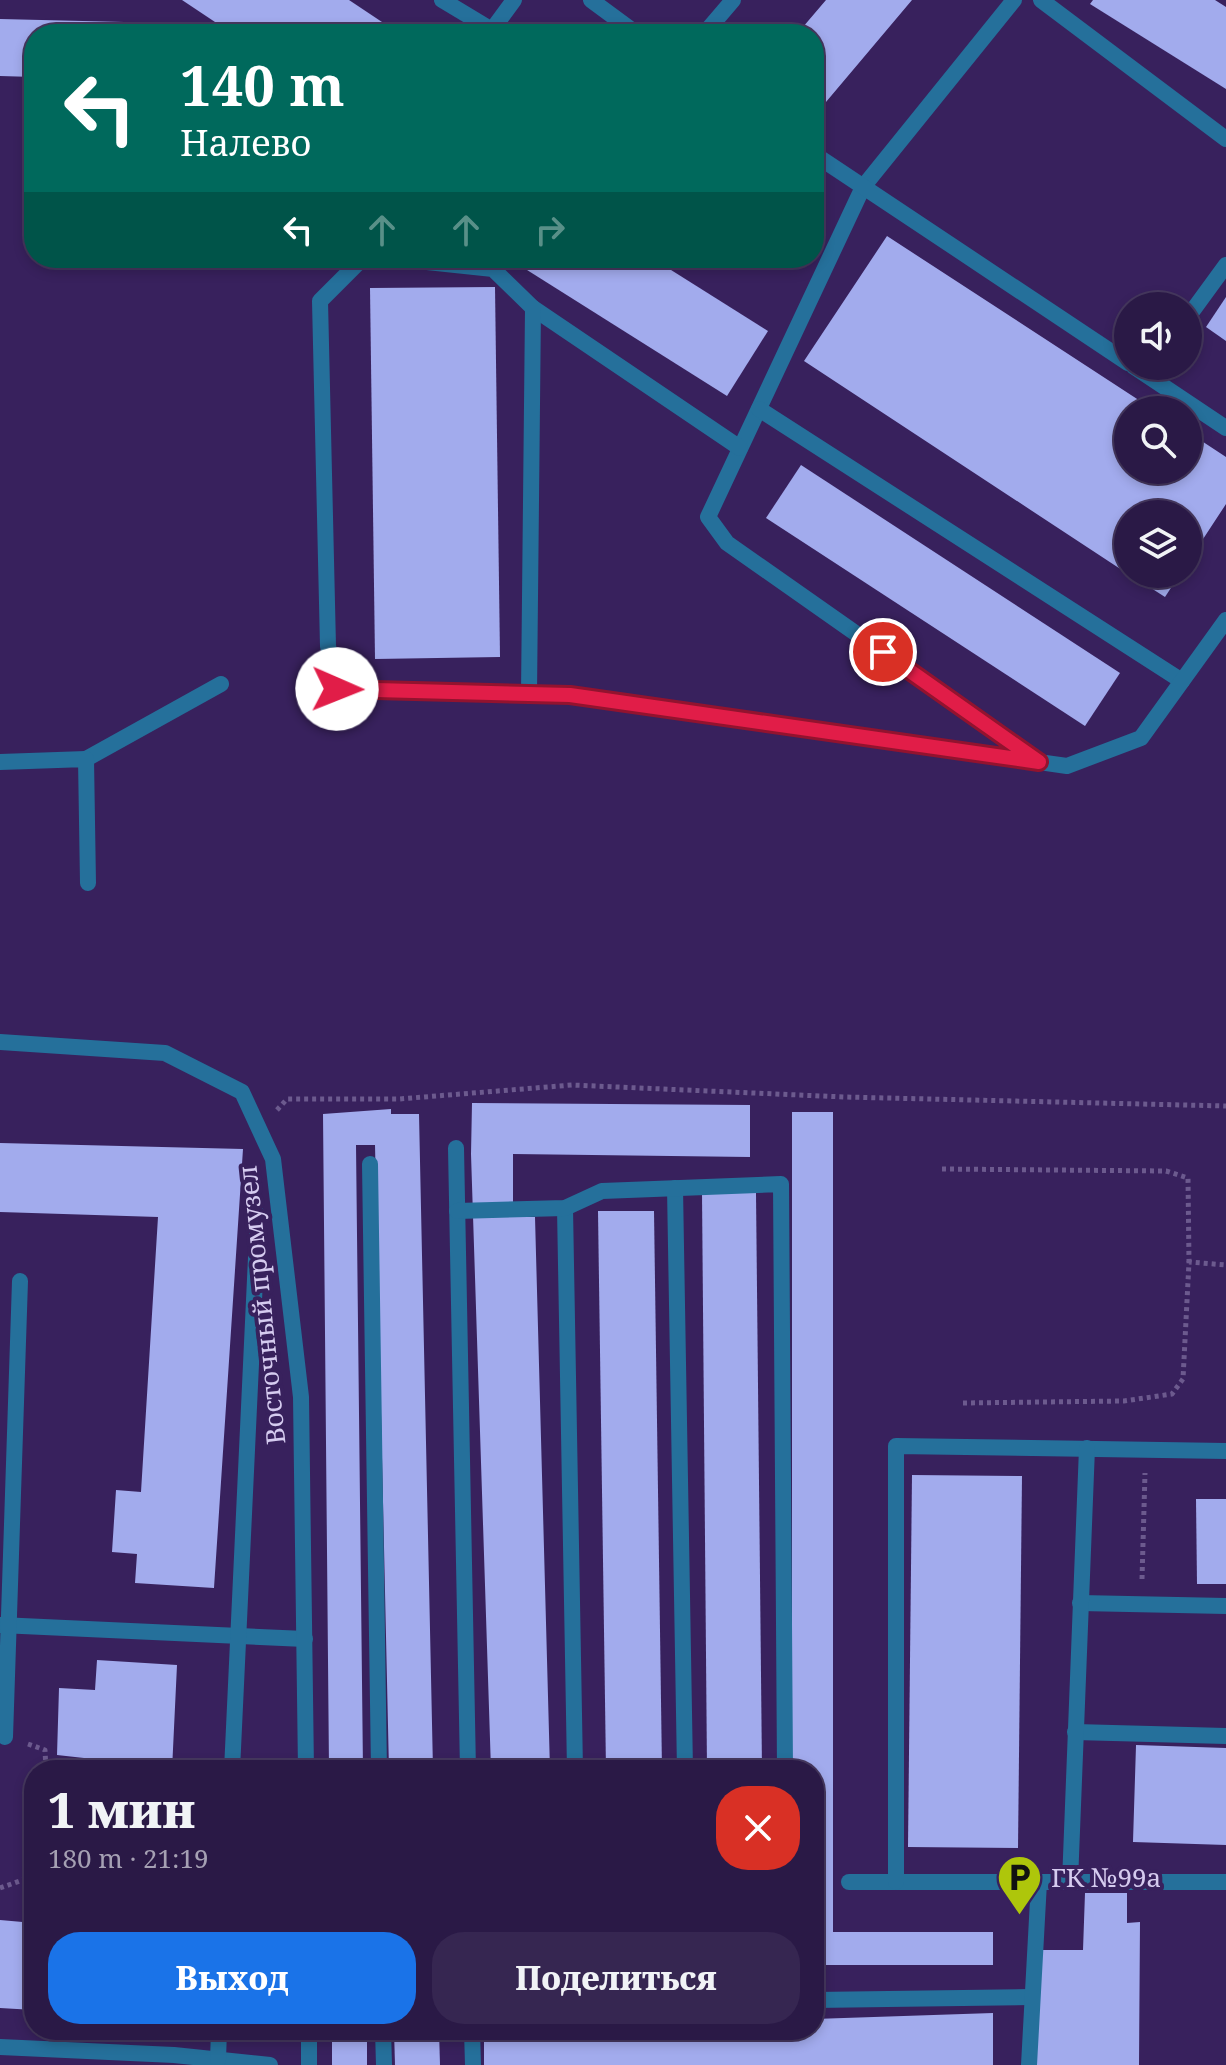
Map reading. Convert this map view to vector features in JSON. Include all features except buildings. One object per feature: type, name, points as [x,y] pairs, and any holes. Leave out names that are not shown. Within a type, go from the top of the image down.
[{"type":"street","points":[[442,0],[478,24]]},
{"type":"street","points":[[496,24],[514,0]]},
{"type":"street","points":[[591,0],[623,24]]},
{"type":"street","points":[[713,24],[733,0]]},
{"type":"street","points":[[1014,0],[863,187],[708,517],[727,543],[1039,762]]},
{"type":"street","points":[[1041,0],[1226,139]]},
{"type":"street","points":[[824,161],[1114,351]]},
{"type":"street","points":[[1202,298],[1226,265]]},
{"type":"street","points":[[353,268],[320,301],[328,646],[337,689],[570,695],[1067,766],[1141,738],[1226,620]]},
{"type":"street","points":[[484,268],[493,269],[533,308],[740,448]]},
{"type":"street","points":[[529,694],[533,308]]},
{"type":"street","points":[[1158,380],[1226,428]]},
{"type":"street","points":[[759,409],[1182,681]]},
{"type":"street","points":[[0,762],[86,759],[221,684]]},
{"type":"street","points":[[86,759],[88,883]]},
{"type":"street","name":"Восточный промузел","points":[[0,1042],[165,1053],[242,1092],[273,1159],[301,1397],[306,1760]]},
{"type":"street","points":[[456,1148],[468,1760]]},
{"type":"street","points":[[370,1164],[379,1760]]},
{"type":"street","points":[[457,1211],[565,1208],[602,1191],[781,1184],[785,1760]]},
{"type":"street","points":[[675,1188],[685,1760]]},
{"type":"street","points":[[565,1208],[575,1760]]},
{"type":"street","points":[[232,1760],[253,1215],[280,1216]]},
{"type":"street","points":[[5,1737],[4,1625],[20,1281]]},
{"type":"street","points":[[896,1882],[896,1446],[1226,1451]]},
{"type":"street","points":[[1070,1882],[1087,1448]]},
{"type":"street","points":[[1080,1603],[1226,1606]]},
{"type":"street","points":[[4,1625],[305,1639]]},
{"type":"street","points":[[1075,1732],[1226,1736]]},
{"type":"street","points":[[849,1882],[1226,1882]]},
{"type":"street","points":[[1029,2065],[1039,1882]]},
{"type":"street","points":[[824,2000],[1032,1997]]},
{"type":"street","points":[[218,2060],[219,2040]]},
{"type":"street","points":[[309,2040],[309,2065]]},
{"type":"street","points":[[383,2040],[384,2065]]},
{"type":"street","points":[[472,2040],[473,2065]]},
{"type":"street","points":[[0,2047],[174,2055],[270,2065]]},
{"type":"path","points":[[259,1128],[287,1099],[399,1099],[572,1085],[844,1097],[1226,1106]]},
{"type":"path","points":[[942,1169],[1166,1171],[1188,1178],[1189,1262],[1183,1379],[1172,1394],[1124,1401],[963,1403]]},
{"type":"path","points":[[1189,1262],[1226,1265]]},
{"type":"path","points":[[1142,1604],[1145,1449]]},
{"type":"path","points":[[5,1737],[45,1750],[46,1760]]},
{"type":"path","points":[[0,1888],[24,1880]]},
{"type":"place","name":"ГК №99а","points":[[1020,1917]]},
{"type":"route","points":[[337,689],[570,695],[1039,762],[883,652]]}]
